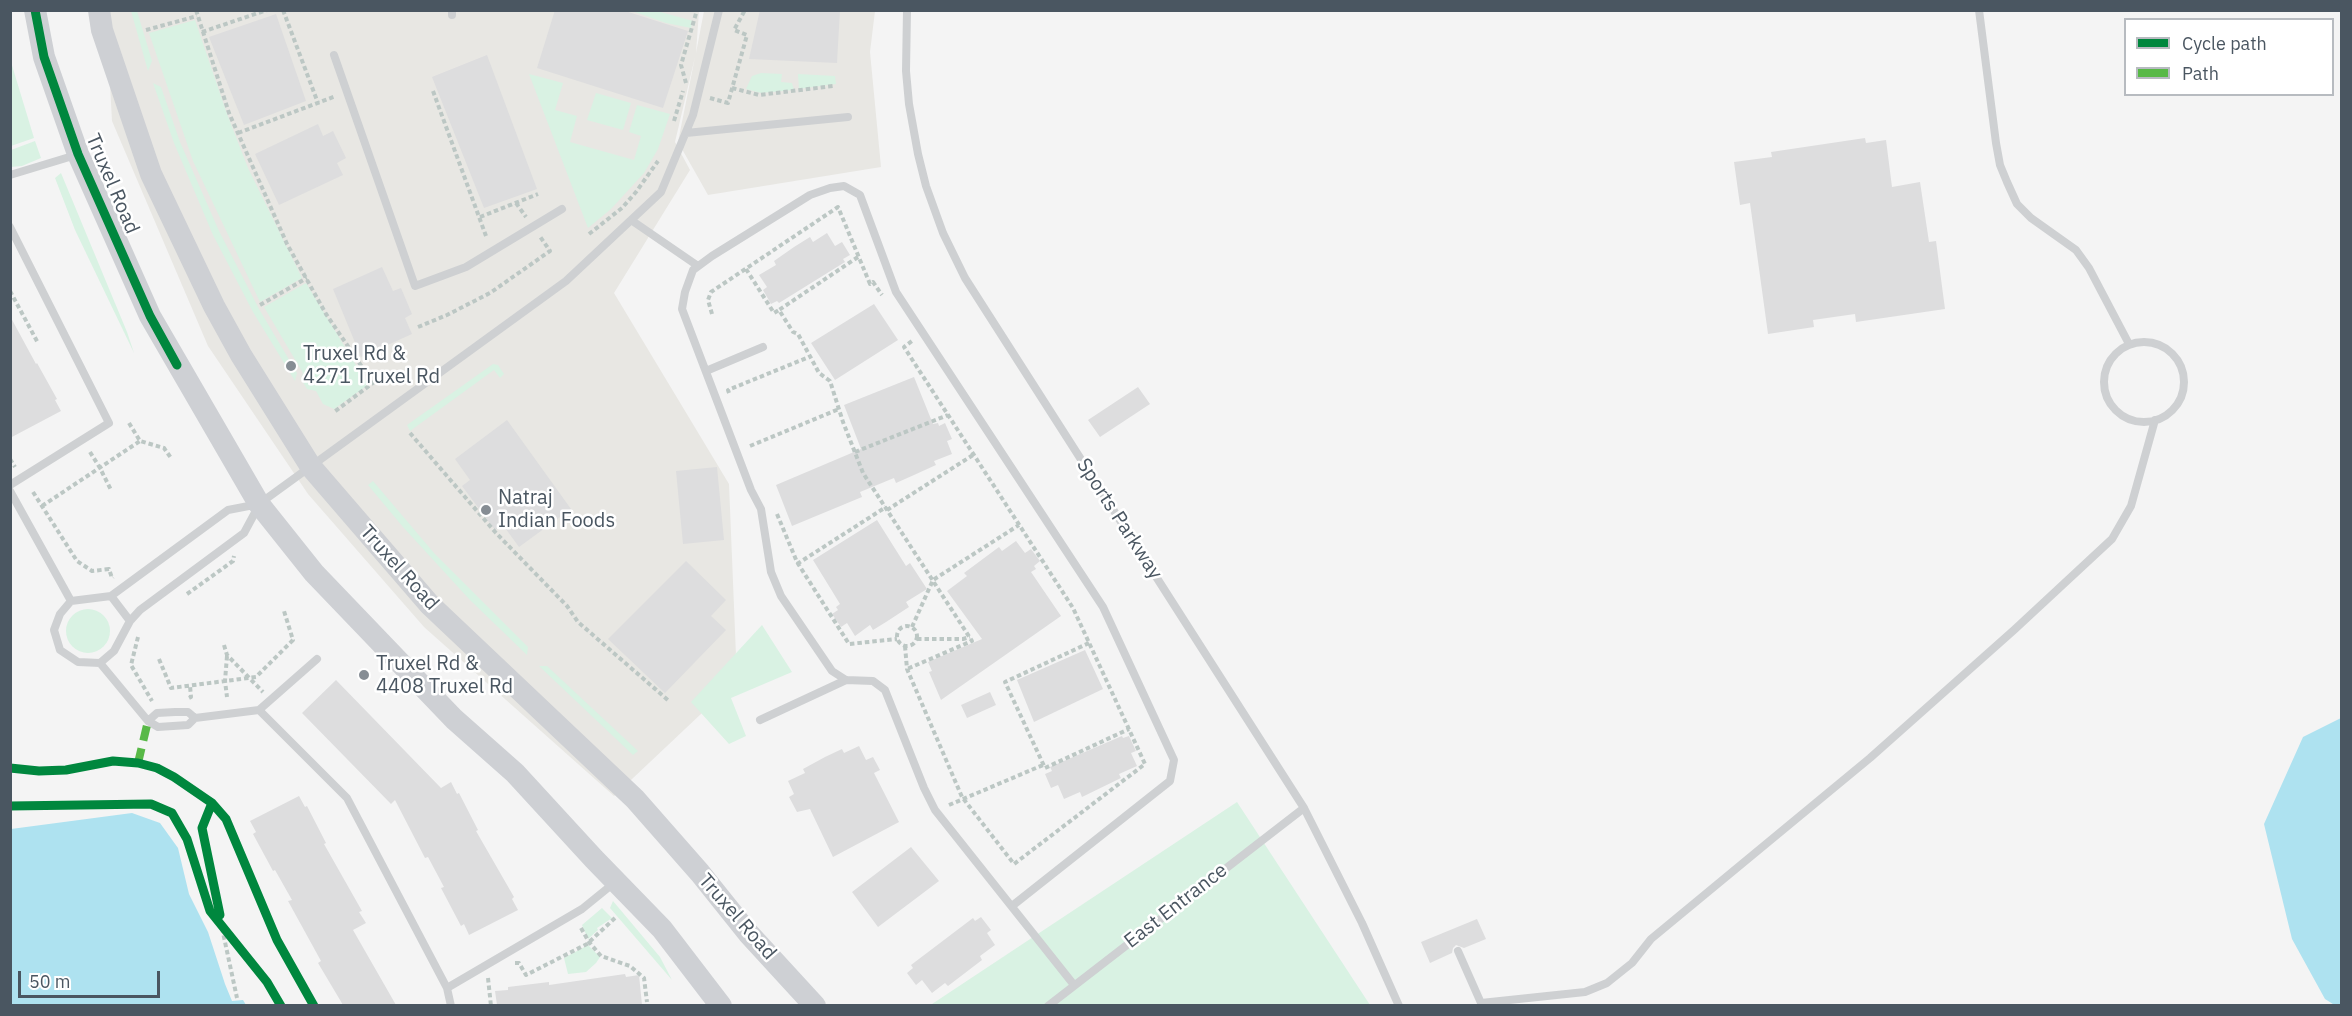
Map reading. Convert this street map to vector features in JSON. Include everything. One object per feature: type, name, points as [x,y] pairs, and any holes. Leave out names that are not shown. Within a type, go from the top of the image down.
[{"type":"main road","name":"Truxel Road","points":[[34,10],[44,57],[78,154],[150,316],[259,504],[314,573],[454,719],[515,773],[662,929],[721,1005]]},
{"type":"main road","name":"Truxel Road","points":[[99,10],[102,30],[156,183],[214,306],[241,355],[311,466],[430,605],[635,800],[700,873],[748,933],[815,1005]]},
{"type":"lane","points":[[259,504],[244,533],[140,610],[130,621],[114,651],[100,663],[78,662],[60,650],[54,630],[60,614],[72,601],[111,596],[228,510],[259,504],[566,281],[661,192],[686,132],[698,95],[719,10]]},
{"type":"lane","name":"Sports Parkway","points":[[908,10],[906,71],[918,154],[926,186],[965,278],[1304,808],[1362,923],[1399,1005]]},
{"type":"lane","points":[[1979,10],[1996,143],[2000,165],[2007,182],[2017,204],[2031,218],[2076,250],[2089,268],[2129,344]]},
{"type":"lane","points":[[334,55],[415,286],[466,267],[562,209]]},
{"type":"lane","points":[[686,132],[848,117]]},
{"type":"lane","points":[[10,175],[78,154]]},
{"type":"lane","points":[[846,680],[832,671],[781,596],[771,572],[761,509],[750,490],[682,309],[693,270],[698,266],[810,195],[844,186],[860,195],[896,292],[1103,607],[1174,760],[1170,781],[1011,906]]},
{"type":"lane","points":[[631,220],[698,266]]},
{"type":"lane","points":[[10,227],[109,423],[10,485]]},
{"type":"lane","points":[[2145,341],[2163,347],[2176,358],[2184,375],[2183,388],[2180,400],[2165,416],[2140,422],[2120,414],[2108,401],[2104,390],[2104,375],[2108,363],[2117,352],[2129,344],[2145,341]]},
{"type":"lane","points":[[706,371],[763,347]]},
{"type":"lane","points":[[1458,951],[1479,1004],[1585,992],[1607,983],[1632,963],[1651,939],[1856,771],[2112,539],[2131,506],[2155,420]]},
{"type":"lane","points":[[10,491],[72,601]]},
{"type":"lane","points":[[111,596],[130,621]]},
{"type":"lane","points":[[100,663],[148,721],[158,727],[176,727],[188,725],[195,718],[260,710],[316,659]]},
{"type":"lane","points":[[760,720],[846,680],[873,681],[885,690],[935,810],[1074,985]]},
{"type":"lane","points":[[260,710],[347,798],[447,988],[452,1005]]},
{"type":"lane","points":[[148,721],[157,713],[188,712],[195,718]]},
{"type":"lane","name":"East Entrance","points":[[1048,1005],[1304,808]]},
{"type":"lane","points":[[447,988],[582,909],[616,881]]},
{"type":"path","points":[[202,32],[267,10]]},
{"type":"path","points":[[283,10],[318,103]]},
{"type":"path","points":[[672,129],[686,83],[681,65],[697,10]]},
{"type":"path","points":[[683,91],[728,103],[747,35],[734,30],[745,10]]},
{"type":"path","points":[[146,30],[196,13],[229,113],[287,244],[327,314],[373,383],[334,412]]},
{"type":"path","points":[[732,88],[759,95],[833,86]]},
{"type":"path","points":[[433,91],[486,236]]},
{"type":"path","points":[[238,133],[347,92]]},
{"type":"path","points":[[589,234],[622,208],[660,158]]},
{"type":"path","points":[[480,217],[538,194]]},
{"type":"path","points":[[418,327],[490,293],[550,251],[516,203]]},
{"type":"path","points":[[712,314],[708,300],[711,292],[838,207],[870,284],[873,282],[886,302]]},
{"type":"path","points":[[746,268],[774,313],[858,257]]},
{"type":"path","points":[[260,305],[307,278]]},
{"type":"path","points":[[10,291],[38,343]]},
{"type":"path","points":[[779,310],[793,332],[798,334],[819,373],[830,381],[863,473],[972,641],[907,669]]},
{"type":"path","points":[[905,646],[907,669],[963,799],[1014,864],[1145,764],[1073,608],[904,347],[912,341],[906,332]]},
{"type":"path","points":[[733,401],[728,390],[809,357]]},
{"type":"path","points":[[754,457],[750,446],[839,409]]},
{"type":"path","points":[[855,453],[948,415]]},
{"type":"path","points":[[129,423],[140,441],[164,448],[171,458]]},
{"type":"path","points":[[410,433],[503,541],[567,606],[578,622],[669,701]]},
{"type":"path","points":[[42,506],[140,441]]},
{"type":"path","points":[[90,453],[111,490]]},
{"type":"path","points":[[797,564],[973,455]]},
{"type":"path","points":[[33,492],[77,561],[92,571],[109,569],[112,578],[121,571]]},
{"type":"path","points":[[776,512],[797,564],[849,644],[897,639]]},
{"type":"path","points":[[912,627],[933,580],[1019,525]]},
{"type":"path","points":[[180,600],[233,561],[234,553],[239,549]]},
{"type":"path","points":[[159,659],[171,688],[256,677],[293,640],[284,611]]},
{"type":"path","points":[[906,626],[912,627],[917,634],[913,645],[900,644],[897,639],[900,629],[906,626]]},
{"type":"path","points":[[139,629],[131,665],[152,702],[156,702]]},
{"type":"path","points":[[917,639],[970,637]]},
{"type":"path","points":[[1089,644],[1005,682],[1043,765],[1045,768],[1129,729]]},
{"type":"path","points":[[224,645],[227,655],[225,681],[227,697]]},
{"type":"path","points":[[227,655],[264,692]]},
{"type":"path","points":[[179,699],[191,697],[190,687]]},
{"type":"path","points":[[949,805],[1043,765]]},
{"type":"path","points":[[10,806],[151,804],[172,813],[188,839],[210,911],[267,982],[281,1005]]},
{"type":"path","points":[[513,964],[519,963],[526,975],[589,942],[615,918]]},
{"type":"path","points":[[222,927],[237,998]]},
{"type":"path","points":[[581,928],[601,956],[630,966],[645,978],[647,1002]]},
{"type":"path","points":[[481,981],[496,973]]},
{"type":"path","points":[[488,978],[491,1005]]},
{"type":"shaded area","points":[[106,11],[699,11],[696,53],[704,11],[875,11],[870,52],[881,167],[708,195],[678,142],[695,57],[675,142],[690,170],[614,293],[729,484],[737,680],[614,796],[424,627],[308,494],[208,346],[112,121]]},
{"type":"green space","points":[[131,11],[137,11],[152,61],[148,71]]},
{"type":"green space","points":[[632,11],[657,11],[693,21],[691,28],[666,23]]},
{"type":"green space","points":[[195,20],[248,168],[302,278],[260,302],[193,161],[149,33]]},
{"type":"green space","points":[[11,62],[34,138],[10,146]]},
{"type":"green space","points":[[761,73],[782,74],[781,82],[792,83],[794,90],[761,93],[746,89],[752,76]]},
{"type":"green space","points":[[529,74],[563,83],[555,110],[577,116],[570,142],[634,160],[641,136],[629,132],[637,105],[670,114],[658,149],[644,173],[611,209],[588,228]]},
{"type":"green space","points":[[798,74],[835,76],[836,84],[799,89]]},
{"type":"green space","points":[[153,83],[161,87],[180,142],[219,231],[259,309],[297,373],[295,381],[253,312],[213,235],[174,143]]},
{"type":"green space","points":[[596,93],[631,103],[623,130],[587,120]]},
{"type":"green space","points":[[35,141],[41,158],[22,166],[11,167],[11,150]]},
{"type":"green space","points":[[61,173],[134,353],[75,230],[55,178]]},
{"type":"green space","points":[[306,283],[368,385],[334,409],[323,404],[316,391],[307,389],[301,379],[303,373],[264,307]]},
{"type":"green space","points":[[493,364],[498,365],[504,374],[500,378],[494,370],[410,431],[407,425]]},
{"type":"green space","points":[[373,481],[434,553],[528,647],[527,655],[470,600],[403,527],[368,485]]},
{"type":"green space","points":[[88,609],[97,610],[104,615],[109,622],[109,640],[104,647],[97,652],[88,653],[79,652],[72,647],[67,640],[66,631],[67,622],[72,615],[79,610]]},
{"type":"green space","points":[[762,625],[792,672],[731,698],[746,736],[729,744],[691,702]]},
{"type":"green space","points":[[539,666],[547,666],[638,751],[633,755]]},
{"type":"green space","points":[[1237,802],[1370,1005],[929,1006]]},
{"type":"green space","points":[[613,901],[660,957],[672,980],[610,908]]},
{"type":"green space","points":[[602,908],[612,918],[597,928],[598,930],[588,939],[582,925]]},
{"type":"green space","points":[[588,945],[600,957],[596,963],[586,972],[568,974],[564,958]]},
{"type":"water","points":[[2341,718],[2342,1005],[2336,1006],[2325,999],[2292,939],[2264,824],[2303,737]]},
{"type":"water","points":[[132,813],[160,823],[178,848],[189,894],[208,932],[232,1001],[243,1000],[246,1005],[11,1005],[11,829]]},
{"type":"building","points":[[555,10],[622,10],[688,31],[663,108],[537,68]]},
{"type":"building","points":[[760,10],[840,10],[837,63],[749,59]]},
{"type":"building","points":[[276,14],[306,101],[244,125],[209,37]]},
{"type":"building","points":[[487,55],[537,189],[484,208],[432,77]]},
{"type":"building","points":[[318,124],[323,136],[333,131],[346,158],[337,163],[343,175],[279,205],[255,154]]},
{"type":"building","points":[[1865,138],[1866,143],[1886,140],[1892,187],[1920,182],[1929,242],[1936,241],[1945,309],[1856,322],[1855,314],[1813,320],[1814,327],[1768,334],[1750,203],[1740,205],[1734,162],[1772,157],[1771,152]]},
{"type":"building","points":[[827,233],[835,246],[842,242],[850,255],[843,259],[845,262],[779,303],[777,301],[771,304],[763,290],[767,287],[759,275],[776,265],[774,261],[810,237],[813,242]]},
{"type":"building","points":[[382,267],[393,291],[401,288],[412,314],[405,318],[412,334],[361,357],[333,289]]},
{"type":"building","points":[[874,304],[898,340],[835,380],[811,343]]},
{"type":"building","points":[[10,316],[57,399],[55,400],[61,411],[10,438]]},
{"type":"building","points":[[914,377],[933,424],[938,423],[939,426],[945,423],[952,439],[947,441],[952,454],[934,461],[936,465],[914,475],[896,483],[894,478],[860,492],[862,497],[792,526],[776,485],[861,449],[844,405]]},
{"type":"building","points":[[1138,387],[1150,404],[1100,437],[1088,420]]},
{"type":"building","points":[[507,420],[571,509],[519,547],[503,525],[495,530],[462,486],[470,480],[455,459]]},
{"type":"building","points":[[717,467],[724,540],[683,544],[676,471]]},
{"type":"building","points":[[877,520],[906,566],[910,563],[927,589],[906,602],[909,607],[873,630],[870,625],[855,636],[847,623],[841,627],[832,614],[838,610],[836,607],[840,604],[813,560]]},
{"type":"building","points":[[1016,541],[1025,553],[1031,549],[1040,561],[1034,566],[1036,569],[1031,572],[1061,616],[941,700],[929,672],[932,671],[928,662],[982,639],[947,591],[967,576],[964,573],[999,547],[1002,551]]},
{"type":"building","points":[[686,561],[726,600],[711,616],[726,630],[665,693],[608,639]]},
{"type":"building","points":[[1085,650],[1103,689],[1034,722],[1017,680]]},
{"type":"building","points":[[336,680],[441,788],[451,782],[514,897],[512,899],[518,910],[469,935],[464,924],[461,926],[441,888],[444,887],[428,857],[425,858],[395,800],[391,804],[302,713]]},
{"type":"building","points":[[990,692],[996,705],[967,718],[961,705]]},
{"type":"building","points":[[1122,736],[1123,738],[1129,736],[1136,751],[1131,753],[1137,766],[1119,774],[1121,778],[1082,797],[1080,792],[1064,799],[1058,785],[1051,788],[1045,774],[1052,771],[1050,767]]},
{"type":"building","points":[[859,746],[866,760],[873,757],[880,770],[874,773],[899,822],[833,857],[810,809],[797,812],[789,797],[794,794],[788,781],[805,773],[803,769],[825,757],[842,749],[844,753]]},
{"type":"building","points":[[299,796],[305,807],[307,806],[326,843],[324,844],[362,911],[359,912],[366,923],[353,930],[396,1005],[343,1005],[318,963],[321,961],[288,901],[292,900],[253,834],[256,832],[250,821]]},
{"type":"building","points":[[911,847],[939,881],[878,927],[852,892]]},
{"type":"building","points":[[981,917],[991,930],[987,933],[995,945],[980,956],[982,960],[948,986],[945,983],[932,993],[922,980],[916,985],[907,973],[913,968],[911,965],[973,918],[975,921]]},
{"type":"building","points":[[1477,919],[1486,939],[1464,948],[1456,945],[1452,953],[1430,963],[1421,942]]},
{"type":"building","points":[[625,974],[626,977],[639,975],[642,1005],[497,1005],[495,991],[508,990],[508,987],[549,982],[549,985]]},
{"type":"marked path","points":[[138,763],[148,721]]},
{"type":"cycle path","points":[[35,10],[44,57],[78,154],[150,316],[177,365]]},
{"type":"cycle path","points":[[10,768],[39,771],[66,770],[113,761],[138,763],[157,768],[174,777],[212,803],[226,819],[277,940],[314,1006]]},
{"type":"cycle path","points":[[212,803],[202,828],[220,915]]},
{"type":"cycle path","points":[[10,806],[151,804],[172,813],[187,839],[210,911],[267,982],[281,1006]]},
{"type":"place","name":"Truxel Rd & 4271 Truxel Rd","points":[[291,366]]},
{"type":"place","name":"Natraj Indian Foods","points":[[486,510]]},
{"type":"place","name":"Truxel Rd & 4408 Truxel Rd","points":[[364,675]]}]
